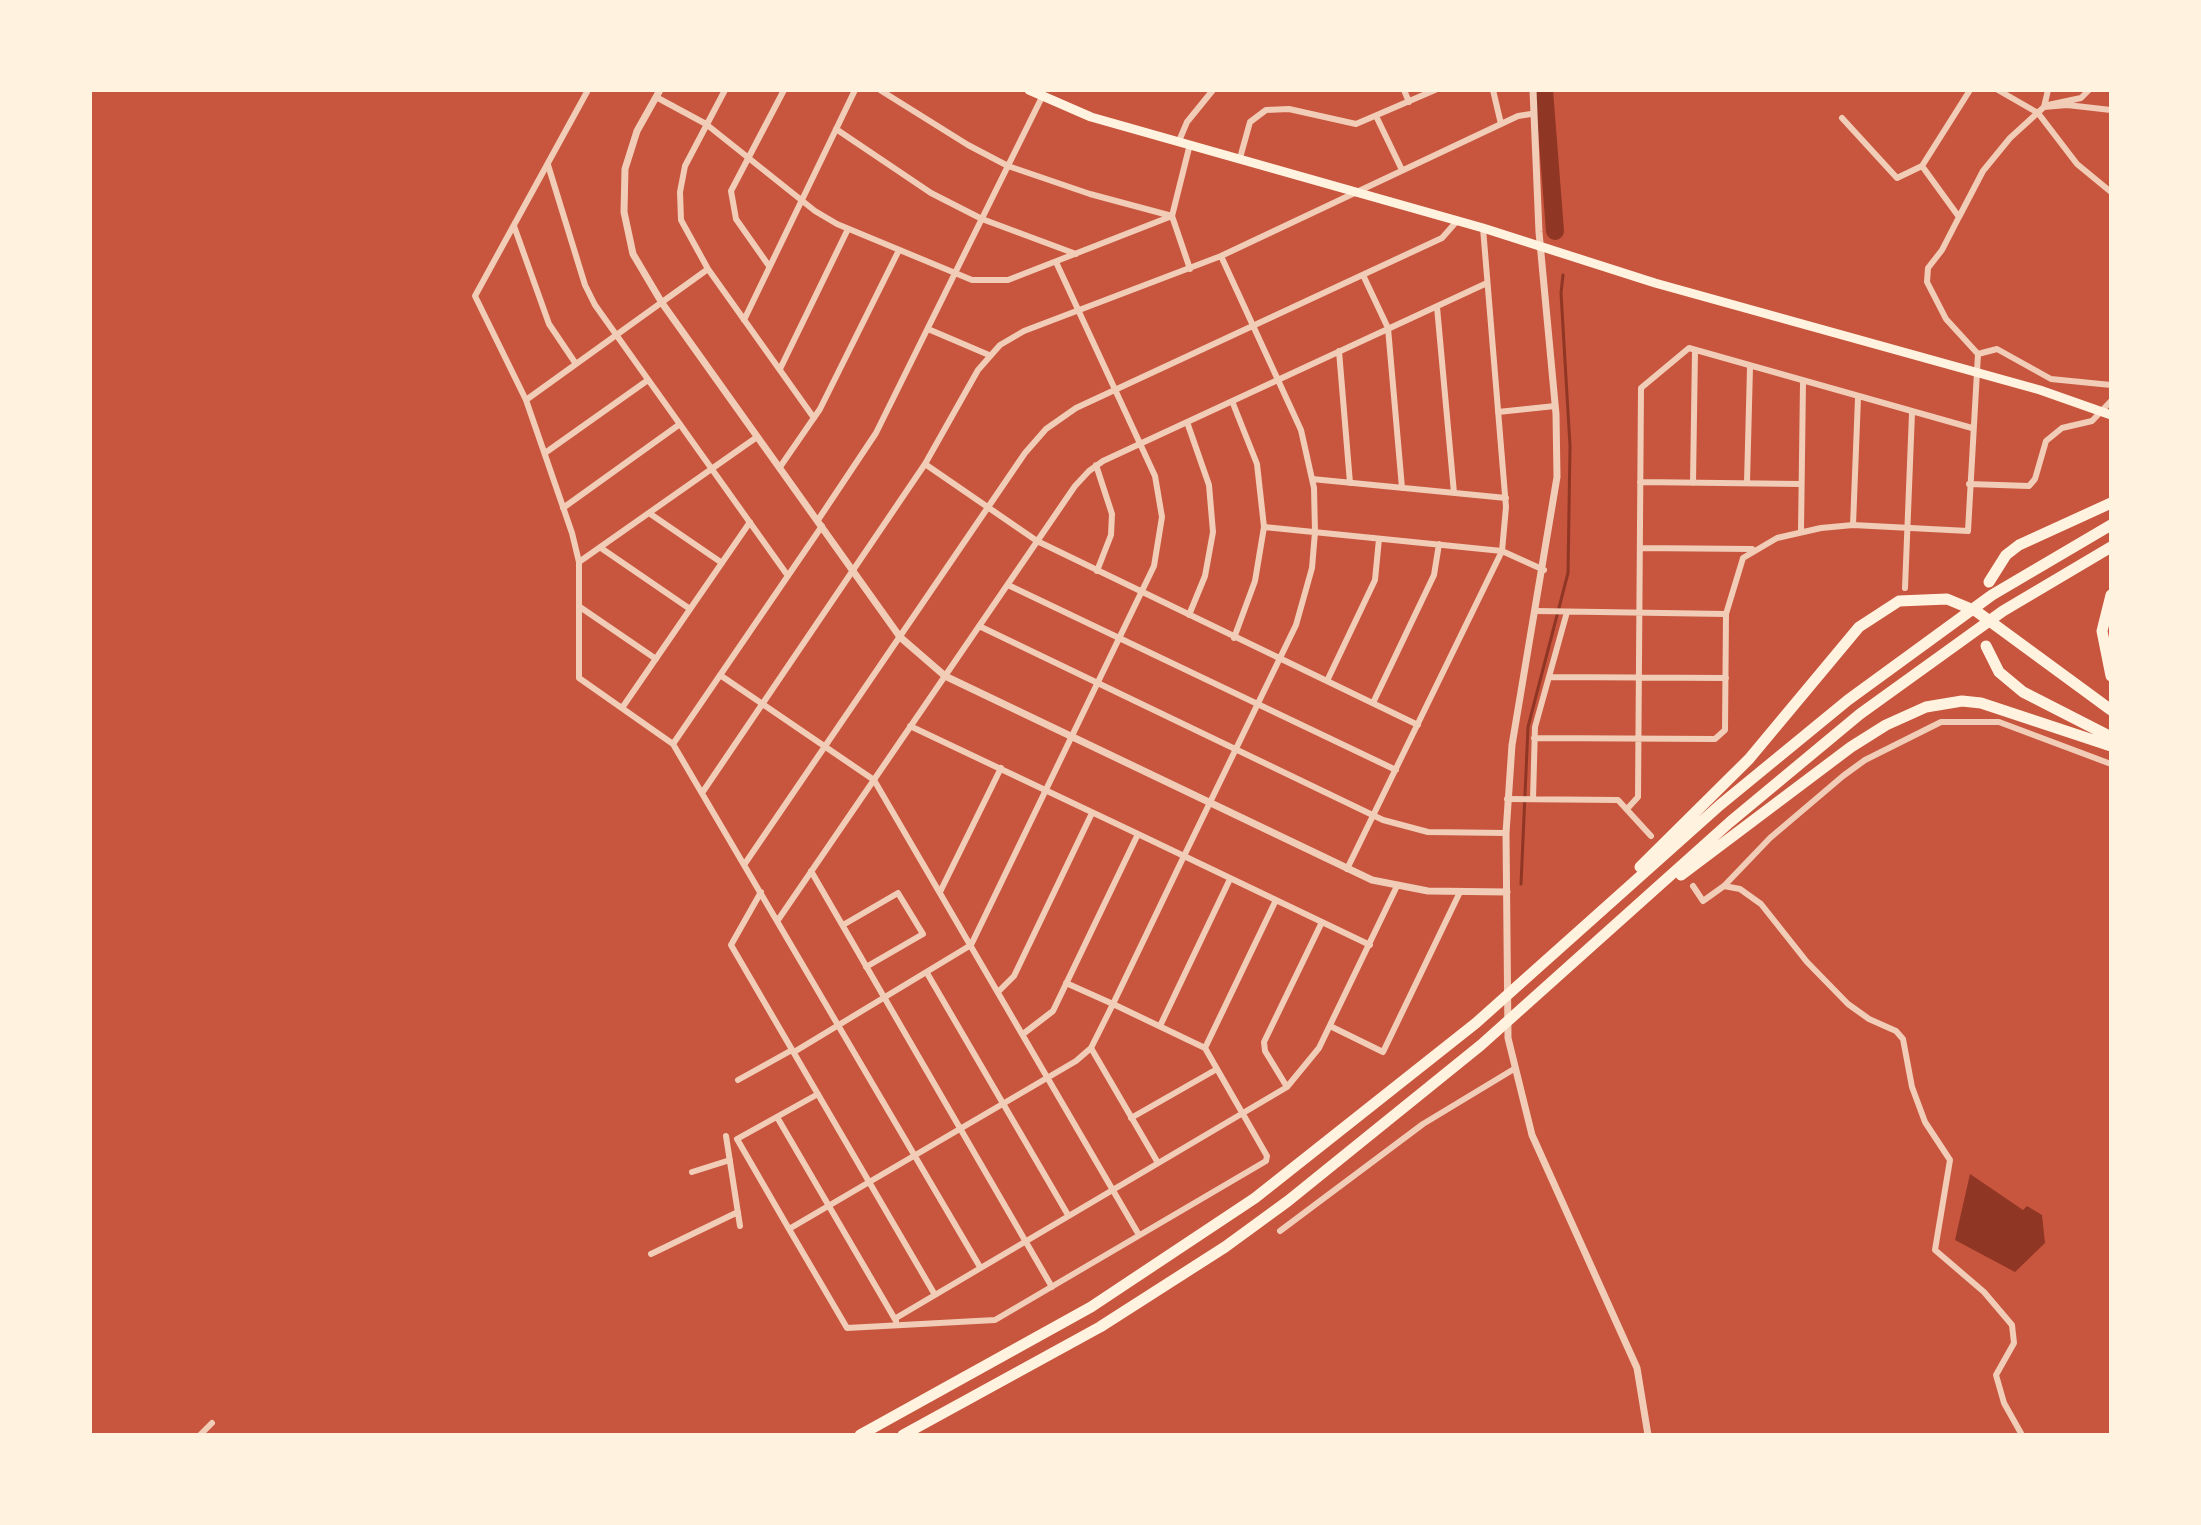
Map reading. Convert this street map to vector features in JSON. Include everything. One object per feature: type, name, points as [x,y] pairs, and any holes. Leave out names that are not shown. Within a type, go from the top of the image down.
[{"type":"highway","points":[[1989,582],[2006,555],[2019,545],[2111,503]]},
{"type":"highway","points":[[860,1435],[1091,1307],[1175,1254],[1315,1153],[1476,1023],[1785,750],[1917,646],[2005,587],[2111,525]]},
{"type":"highway","points":[[903,1435],[1100,1327],[1225,1247],[1352,1153],[1481,1045],[1730,822],[1860,714],[2003,611],[2111,547]]},
{"type":"highway","points":[[2111,595],[2102,631],[2111,676]]},
{"type":"highway","points":[[1588,923],[1749,759],[1843,645],[1871,617],[1899,601],[1915,598],[1960,602],[2008,632],[2111,710]]},
{"type":"highway","points":[[1986,646],[1999,672],[2023,692],[2111,737]]},
{"type":"highway","points":[[1598,939],[1817,771],[1886,725],[1926,707],[1962,701],[1981,703],[2111,746]]},
{"type":"main road","points":[[1029,90],[1091,117],[1358,191],[1655,283],[1977,373],[2111,415]]},
{"type":"street","points":[[588,90],[475,296],[526,400],[579,562],[579,678],[673,744],[980,1267]]},
{"type":"street","points":[[725,90],[683,173],[680,210],[685,229],[708,269],[814,418]]},
{"type":"street","points":[[769,266],[740,225],[732,204],[733,184],[784,90]]},
{"type":"street","points":[[744,320],[855,90]]},
{"type":"street","points":[[880,90],[1008,166],[1172,216]]},
{"type":"street","points":[[1179,141],[1187,122],[1213,90]]},
{"type":"street","points":[[1404,90],[1409,102]]},
{"type":"street","points":[[1240,158],[1250,122],[1266,110],[1289,109],[1346,124],[1377,118],[1435,90]]},
{"type":"street","points":[[1493,90],[1501,124]]},
{"type":"street","points":[[1533,90],[1531,114],[1555,406],[1557,477],[1544,570],[1512,745],[1506,833],[1506,991],[1514,1069],[1532,1135],[1637,1368],[1648,1435]]},
{"type":"street","points":[[1842,118],[1897,178],[1922,166],[1970,90]]},
{"type":"street","points":[[1998,90],[2038,113],[2077,164],[2111,192]]},
{"type":"street","points":[[2044,107],[2048,90]]},
{"type":"street","points":[[1534,738],[1715,739],[1725,730],[1726,614],[1743,558],[1754,549],[1801,531],[1853,525],[1968,531],[1978,354],[1946,319],[1926,277],[1983,171],[2010,138],[2044,107],[2081,98],[2089,90]]},
{"type":"street","points":[[1172,216],[1056,262],[1000,281],[980,282],[848,229],[801,200],[706,124],[658,93],[632,143],[625,169],[623,204],[633,254],[662,303],[900,637],[945,676],[1347,869],[1397,886],[1460,892],[1507,892]]},
{"type":"street","points":[[673,744],[788,576],[876,433],[1042,97]]},
{"type":"street","points":[[2044,107],[2067,105],[2111,110]]},
{"type":"street","points":[[702,793],[925,464],[989,355],[1024,331],[1221,256],[1501,124],[1531,114]]},
{"type":"street","points":[[1377,118],[1402,170]]},
{"type":"street","points":[[836,129],[931,193],[982,219],[1076,254]]},
{"type":"street","points":[[1190,144],[1172,216],[1190,269]]},
{"type":"street","points":[[547,164],[585,285],[616,336],[788,576]]},
{"type":"street","points":[[1922,166],[1959,217]]},
{"type":"street","points":[[744,865],[1031,444],[1046,429],[1076,408],[1442,238],[1457,221]]},
{"type":"street","points":[[513,225],[549,324],[576,364]]},
{"type":"street","points":[[1347,869],[1502,551],[1506,498],[1483,228]]},
{"type":"street","points":[[780,369],[848,229]]},
{"type":"street","points":[[780,467],[814,418],[899,250]]},
{"type":"street","points":[[789,1229],[1003,1104],[1091,1048],[1280,660],[1307,586],[1315,532],[1312,479],[1301,430],[1221,256]]},
{"type":"street","points":[[738,1080],[793,1051],[971,945],[1143,593],[1159,547],[1162,517],[1155,476],[1056,262]]},
{"type":"street","points":[[526,400],[708,269]]},
{"type":"street","points":[[1363,275],[1388,328],[1402,488]]},
{"type":"street","points":[[778,920],[1075,486],[1096,465],[1487,283]]},
{"type":"street","points":[[1437,307],[1454,493]]},
{"type":"street","points":[[928,329],[989,355]]},
{"type":"street","points":[[1627,809],[1638,797],[1641,388],[1689,348],[1972,428]]},
{"type":"street","points":[[1978,354],[1997,349],[2051,379],[2111,385]]},
{"type":"street","points":[[1693,483],[1695,350]]},
{"type":"street","points":[[1339,351],[1350,483]]},
{"type":"street","points":[[1747,483],[1750,367]]},
{"type":"street","points":[[545,453],[648,380]]},
{"type":"street","points":[[1801,531],[1803,382]]},
{"type":"street","points":[[1853,525],[1858,398]]},
{"type":"street","points":[[1232,401],[1257,464],[1264,527],[1255,581],[1234,638]]},
{"type":"street","points":[[1969,484],[2029,486],[2035,479],[2046,441],[2062,428],[2092,421],[2111,401]]},
{"type":"street","points":[[1498,412],[1555,406]]},
{"type":"street","points":[[1905,588],[1912,413]]},
{"type":"street","points":[[1187,422],[1209,485],[1213,532],[1205,576],[1189,615]]},
{"type":"street","points":[[563,508],[680,424]]},
{"type":"street","points":[[579,562],[757,437]]},
{"type":"street","points":[[925,464],[1037,541],[1418,725]]},
{"type":"street","points":[[1096,465],[1112,514],[1111,535],[1097,571]]},
{"type":"street","points":[[1312,479],[1506,498]]},
{"type":"street","points":[[1640,482],[1801,484]]},
{"type":"street","points":[[649,513],[722,563]]},
{"type":"street","points":[[622,708],[750,522]]},
{"type":"street","points":[[1264,527],[1502,551],[1544,570]]},
{"type":"street","points":[[1327,681],[1376,576],[1379,539]]},
{"type":"street","points":[[1373,703],[1434,575],[1439,544]]},
{"type":"street","points":[[601,548],[690,609]]},
{"type":"street","points":[[1640,548],[1754,549]]},
{"type":"street","points":[[1008,585],[1396,770]]},
{"type":"street","points":[[580,607],[656,659]]},
{"type":"street","points":[[1536,611],[1726,614]]},
{"type":"street","points":[[1531,799],[1534,738],[1565,612]]},
{"type":"street","points":[[979,626],[1374,816],[1428,832],[1506,833]]},
{"type":"street","points":[[720,675],[874,780],[1139,1235]]},
{"type":"street","points":[[1549,677],[1726,678]]},
{"type":"street","points":[[1693,886],[1703,901],[1724,886],[1770,838],[1843,776],[1865,760],[1941,718],[1999,722],[2111,764]]},
{"type":"street","points":[[910,726],[1370,945]]},
{"type":"street","points":[[940,892],[1001,768]]},
{"type":"street","points":[[1507,799],[1618,800],[1651,836]]},
{"type":"street","points":[[998,992],[1014,976],[1092,813]]},
{"type":"street","points":[[1023,1034],[1048,1017],[1138,834]]},
{"type":"street","points":[[811,871],[1052,1287]]},
{"type":"street","points":[[1160,1026],[1230,879]]},
{"type":"street","points":[[896,1321],[980,1267],[1287,1087],[1313,1058],[1397,886]]},
{"type":"street","points":[[1724,886],[1740,889],[1761,904],[1807,962],[1848,1004],[1869,1019],[1896,1031],[1903,1039],[1912,1087],[1925,1122],[1950,1160],[1935,1250],[1984,1292],[2012,1325],[2014,1343],[1996,1375],[2013,1424],[2022,1435]]},
{"type":"street","points":[[761,892],[731,945],[935,1295]]},
{"type":"street","points":[[1330,1026],[1383,1052],[1460,892]]},
{"type":"street","points":[[843,925],[898,893],[923,934],[866,967]]},
{"type":"street","points":[[1205,1048],[1276,900]]},
{"type":"street","points":[[1287,1087],[1265,1051],[1264,1042],[1322,922]]},
{"type":"street","points":[[927,973],[1068,1215]]},
{"type":"street","points":[[818,1094],[737,1139],[847,1328],[896,1321],[995,1320],[1266,1161],[1267,1156],[1205,1048],[1066,983]]},
{"type":"street","points":[[1091,1048],[1158,1163]]},
{"type":"street","points":[[1131,1118],[1217,1069]]},
{"type":"street","points":[[1280,1231],[1431,1118],[1514,1069]]},
{"type":"street","points":[[777,1117],[896,1321]]},
{"type":"street","points":[[726,1136],[740,1226]]},
{"type":"street","points":[[692,1172],[747,1156]]},
{"type":"street","points":[[651,1254],[738,1212]]},
{"type":"street","points":[[200,1435],[212,1423]]},
{"type":"shaded area","points":[[1970,1174],[2023,1210],[2027,1206],[2042,1215],[2045,1243],[2015,1272],[1955,1240]]},
{"type":"waterway","points":[[1544,90],[1555,231]]},
{"type":"waterway","points":[[1521,884],[1528,727],[1568,573],[1570,446],[1561,293],[1563,275]]}]
